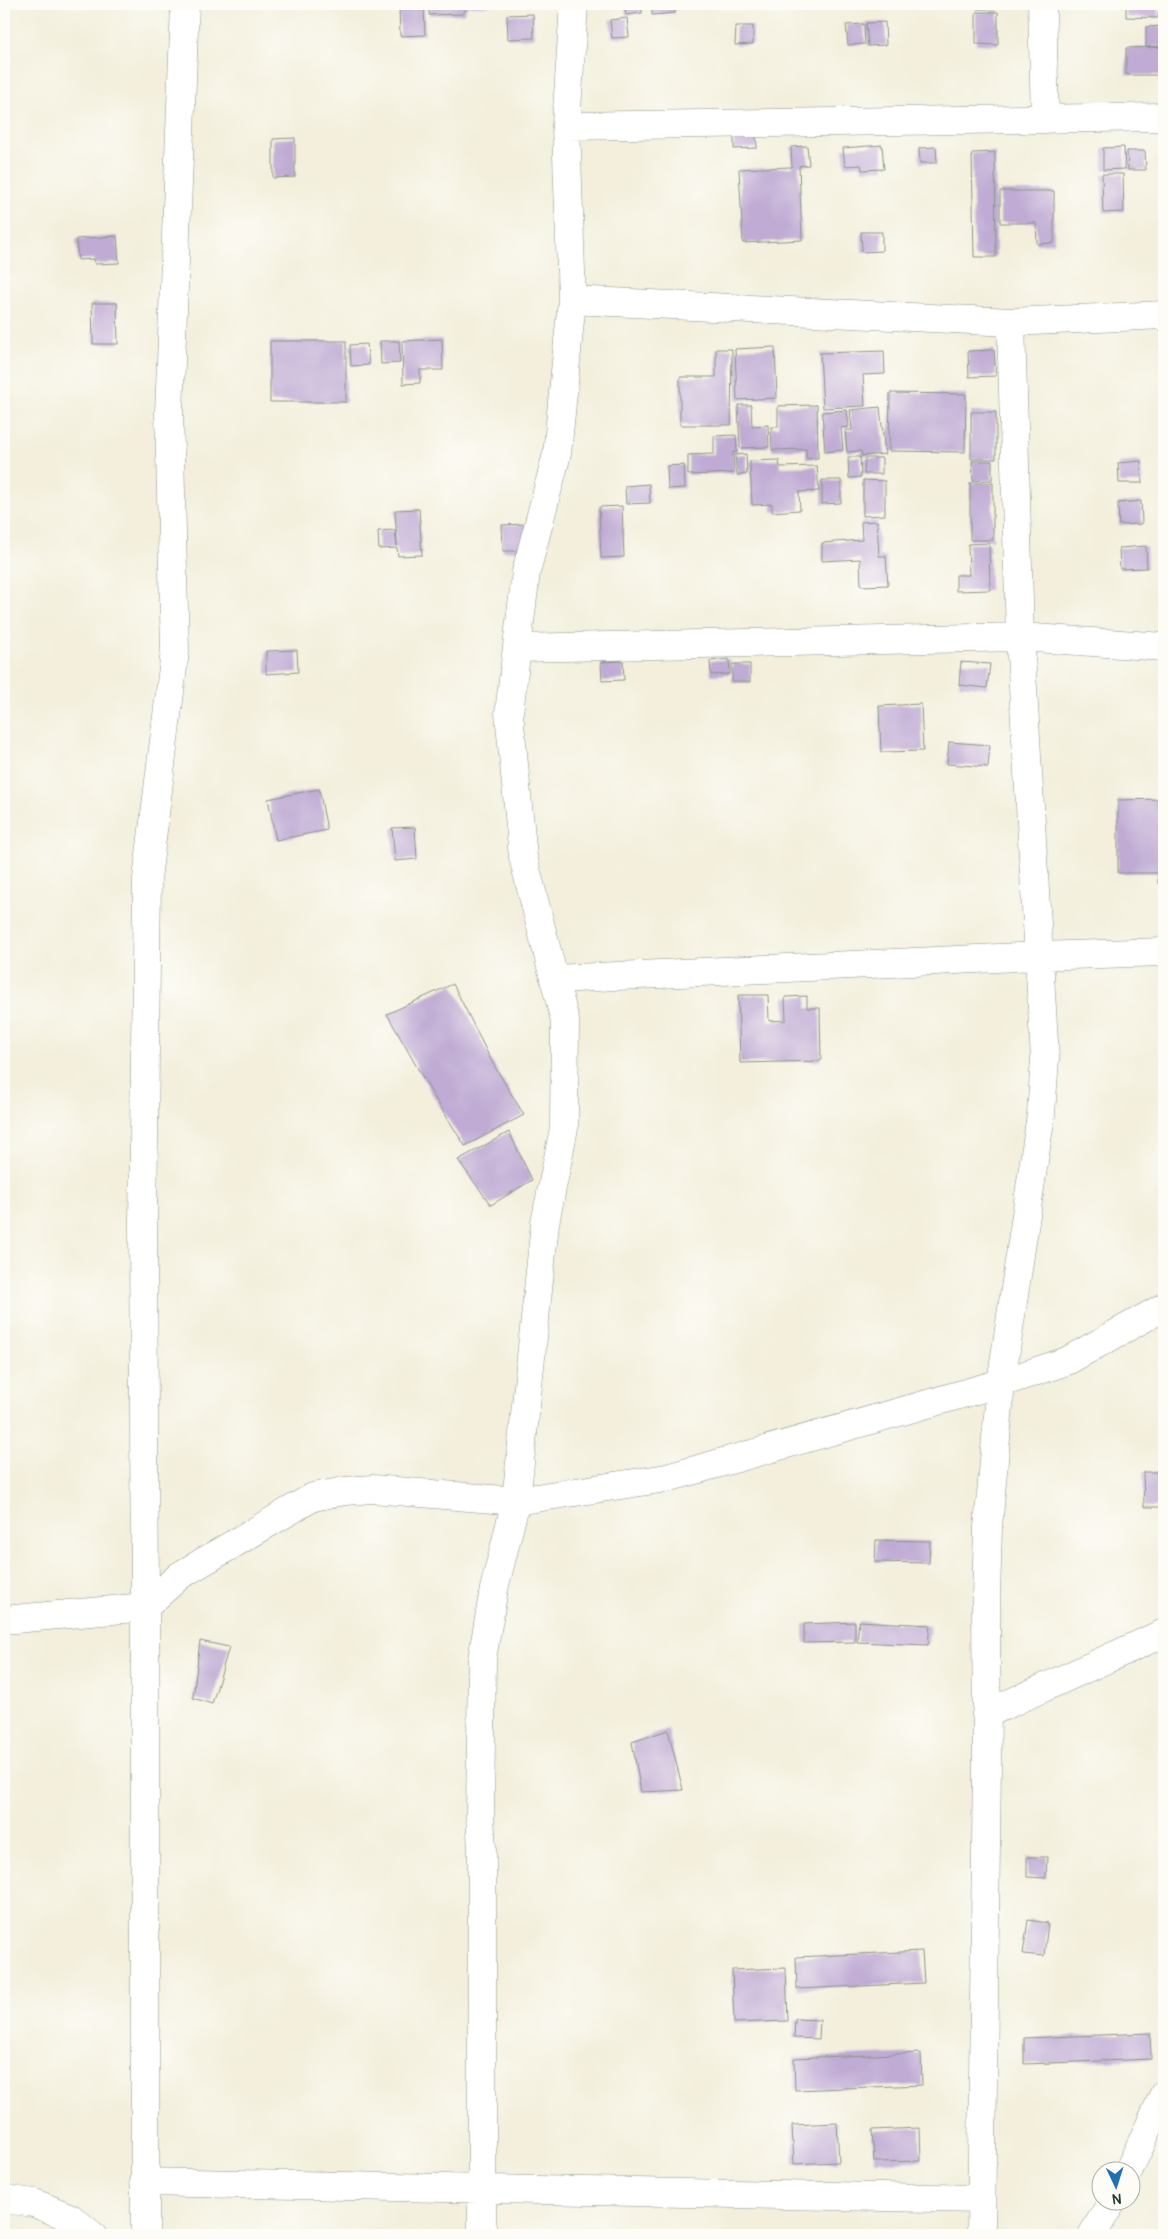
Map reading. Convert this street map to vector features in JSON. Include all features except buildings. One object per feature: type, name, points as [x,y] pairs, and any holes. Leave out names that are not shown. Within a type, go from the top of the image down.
[{"type":"street","points":[[145,2235],[146,1607],[143,1225],[147,878],[175,651],[169,413],[185,4]]},
{"type":"street","points":[[482,2235],[482,1850],[480,1815],[482,1659],[494,1589],[516,1502],[545,1223],[564,1128],[565,1021],[523,857],[509,713],[526,572],[557,454],[572,300],[566,126],[574,4]]},
{"type":"street","points":[[1042,4],[1045,119]]},
{"type":"street","points":[[566,126],[1164,117]]},
{"type":"street","points":[[572,300],[1011,322],[1164,315]]},
{"type":"street","points":[[981,2235],[988,1527],[1001,1383],[1040,1114],[1044,1059],[1020,637],[1011,322]]},
{"type":"street","points":[[517,648],[1020,637],[1164,647]]},
{"type":"street","points":[[554,979],[1038,956],[1164,952]]},
{"type":"street","points":[[4,1620],[146,1607],[178,1576],[313,1497],[345,1490],[372,1489],[516,1502],[668,1478],[1001,1383],[1067,1361],[1164,1307]]},
{"type":"street","points":[[986,1714],[1164,1633]]},
{"type":"street","points":[[1133,2162],[1164,2094]]},
{"type":"street","points":[[144,2182],[982,2199]]},
{"type":"street","points":[[4,2199],[34,2203],[71,2218],[92,2235]]},
{"type":"street","points":[[1092,2235],[1106,2212]]}]
